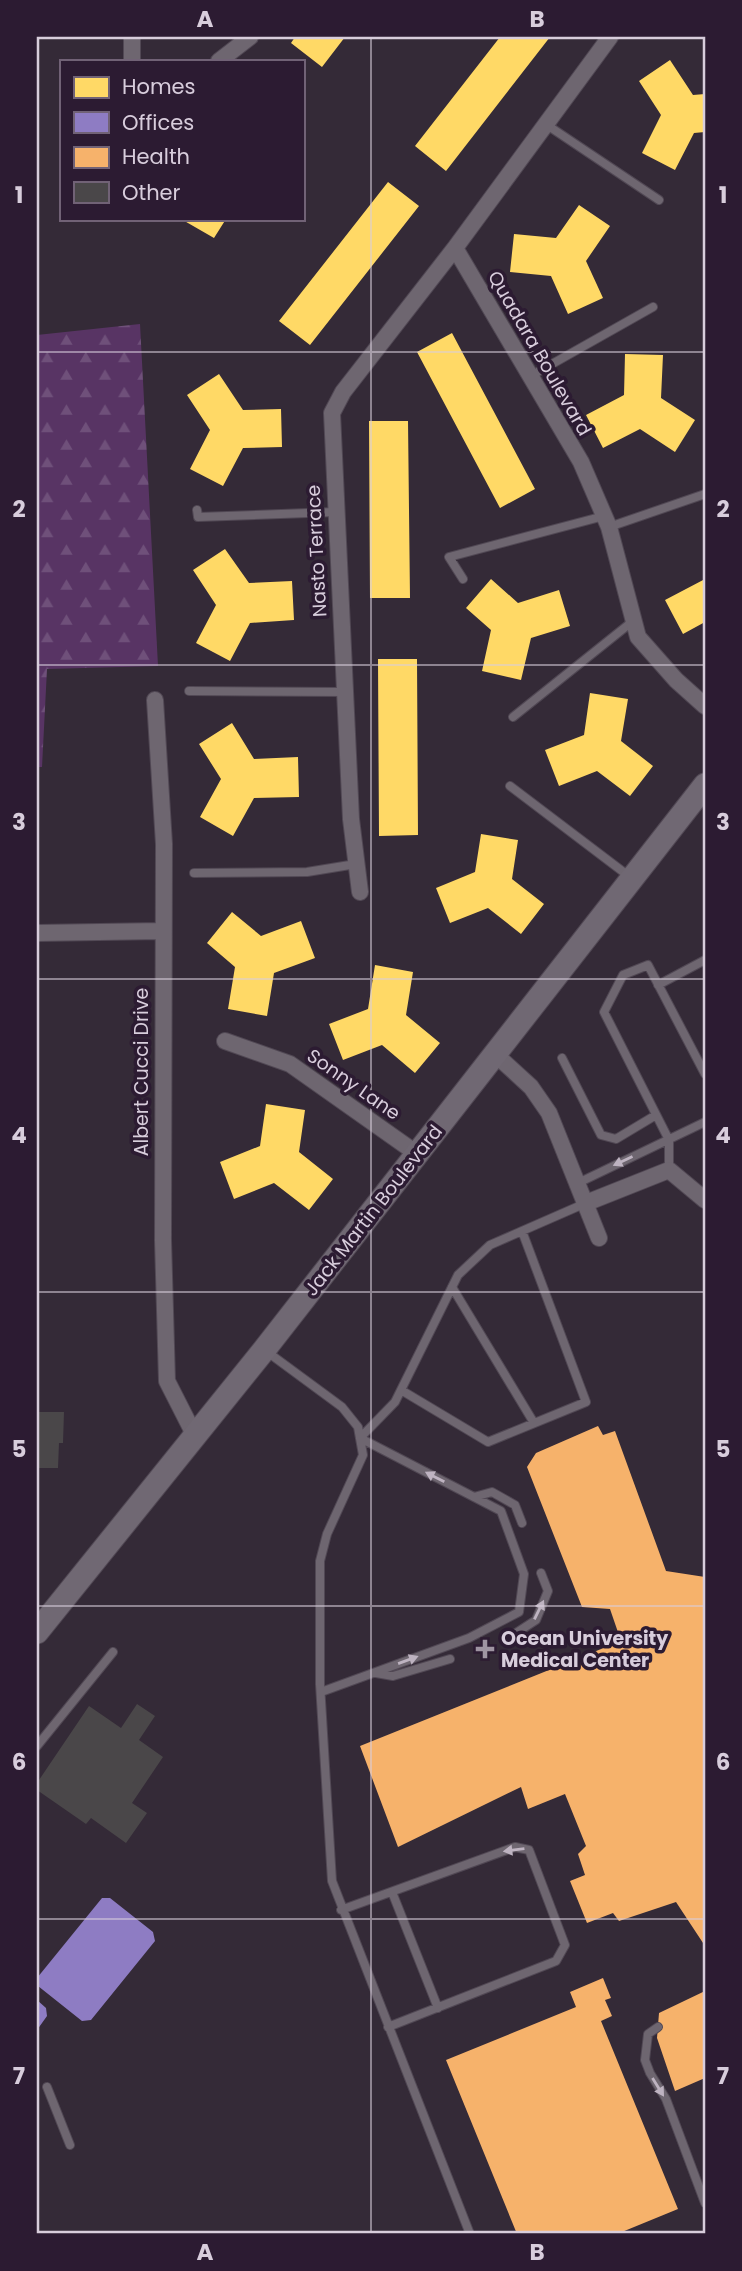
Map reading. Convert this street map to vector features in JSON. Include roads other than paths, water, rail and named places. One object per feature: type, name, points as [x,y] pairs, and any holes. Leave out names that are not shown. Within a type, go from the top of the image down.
[{"type":"street","points":[[132,37],[132,60]]},
{"type":"street","points":[[220,60],[250,37]]},
{"type":"street","points":[[455,248],[544,123],[610,37]]},
{"type":"street","name":"Quadara Boulevard","points":[[455,248],[528,377],[581,462],[606,521],[638,637],[676,680],[705,706]]},
{"type":"street","name":"Nasto Terrace","points":[[360,892],[344,692],[331,413],[343,392],[455,248]]},
{"type":"street","name":"Albert Cucci Drive","points":[[155,701],[164,844],[161,931],[163,1240],[167,1381],[195,1436]]},
{"type":"street","name":"Jack Martin Boulevard","points":[[41,1619],[264,1350],[705,785]]},
{"type":"street","points":[[37,933],[161,931]]},
{"type":"street","name":"Sonny Lane","points":[[225,1041],[290,1064],[416,1153]]},
{"type":"street","points":[[495,1055],[531,1087],[549,1113],[598,1238]]},
{"type":"street","points":[[586,1203],[669,1170],[705,1200]]},
{"type":"lane","points":[[544,123],[659,200]]},
{"type":"lane","points":[[528,377],[653,307]]},
{"type":"lane","points":[[463,579],[449,557],[606,521],[705,494]]},
{"type":"lane","points":[[197,510],[198,517],[335,512]]},
{"type":"lane","points":[[513,718],[633,621]]},
{"type":"lane","points":[[189,691],[344,692]]},
{"type":"lane","points":[[510,786],[632,879]]},
{"type":"lane","points":[[194,873],[307,872],[356,864]]},
{"type":"lane","points":[[658,985],[705,960]]},
{"type":"lane","points":[[669,1170],[669,1140],[604,1012],[623,975],[648,965],[705,1074]]},
{"type":"lane","points":[[562,1058],[601,1135],[616,1139],[656,1115]]},
{"type":"lane","points":[[578,1182],[705,1122]]},
{"type":"lane","points":[[360,1438],[395,1402],[458,1275],[490,1245],[586,1203]]},
{"type":"lane","points":[[401,1390],[488,1442],[586,1402],[522,1231]]},
{"type":"lane","points":[[452,1287],[534,1423]]},
{"type":"lane","points":[[264,1350],[342,1407],[358,1427],[363,1455],[327,1534],[320,1561],[321,1692],[332,1881],[341,1910],[470,2234]]},
{"type":"lane","points":[[321,1692],[469,1638],[519,1612],[524,1573],[501,1511],[360,1438]]},
{"type":"lane","points":[[474,1497],[492,1492],[515,1506],[522,1523]]},
{"type":"lane","points":[[510,1637],[536,1620],[548,1591],[541,1573]]},
{"type":"lane","points":[[37,1746],[113,1652]]},
{"type":"lane","points":[[373,1673],[393,1676],[450,1660]]},
{"type":"lane","points":[[341,1910],[522,1847],[529,1850],[565,1945],[556,1961],[388,2027]]},
{"type":"lane","points":[[392,1892],[438,2007]]},
{"type":"lane","points":[[658,2027],[648,2034],[645,2060],[666,2099],[705,2203]]},
{"type":"lane","points":[[47,2087],[70,2146]]},
{"type":"place","name":"Ocean University Medical Center","points":[[485,1649]]}]
